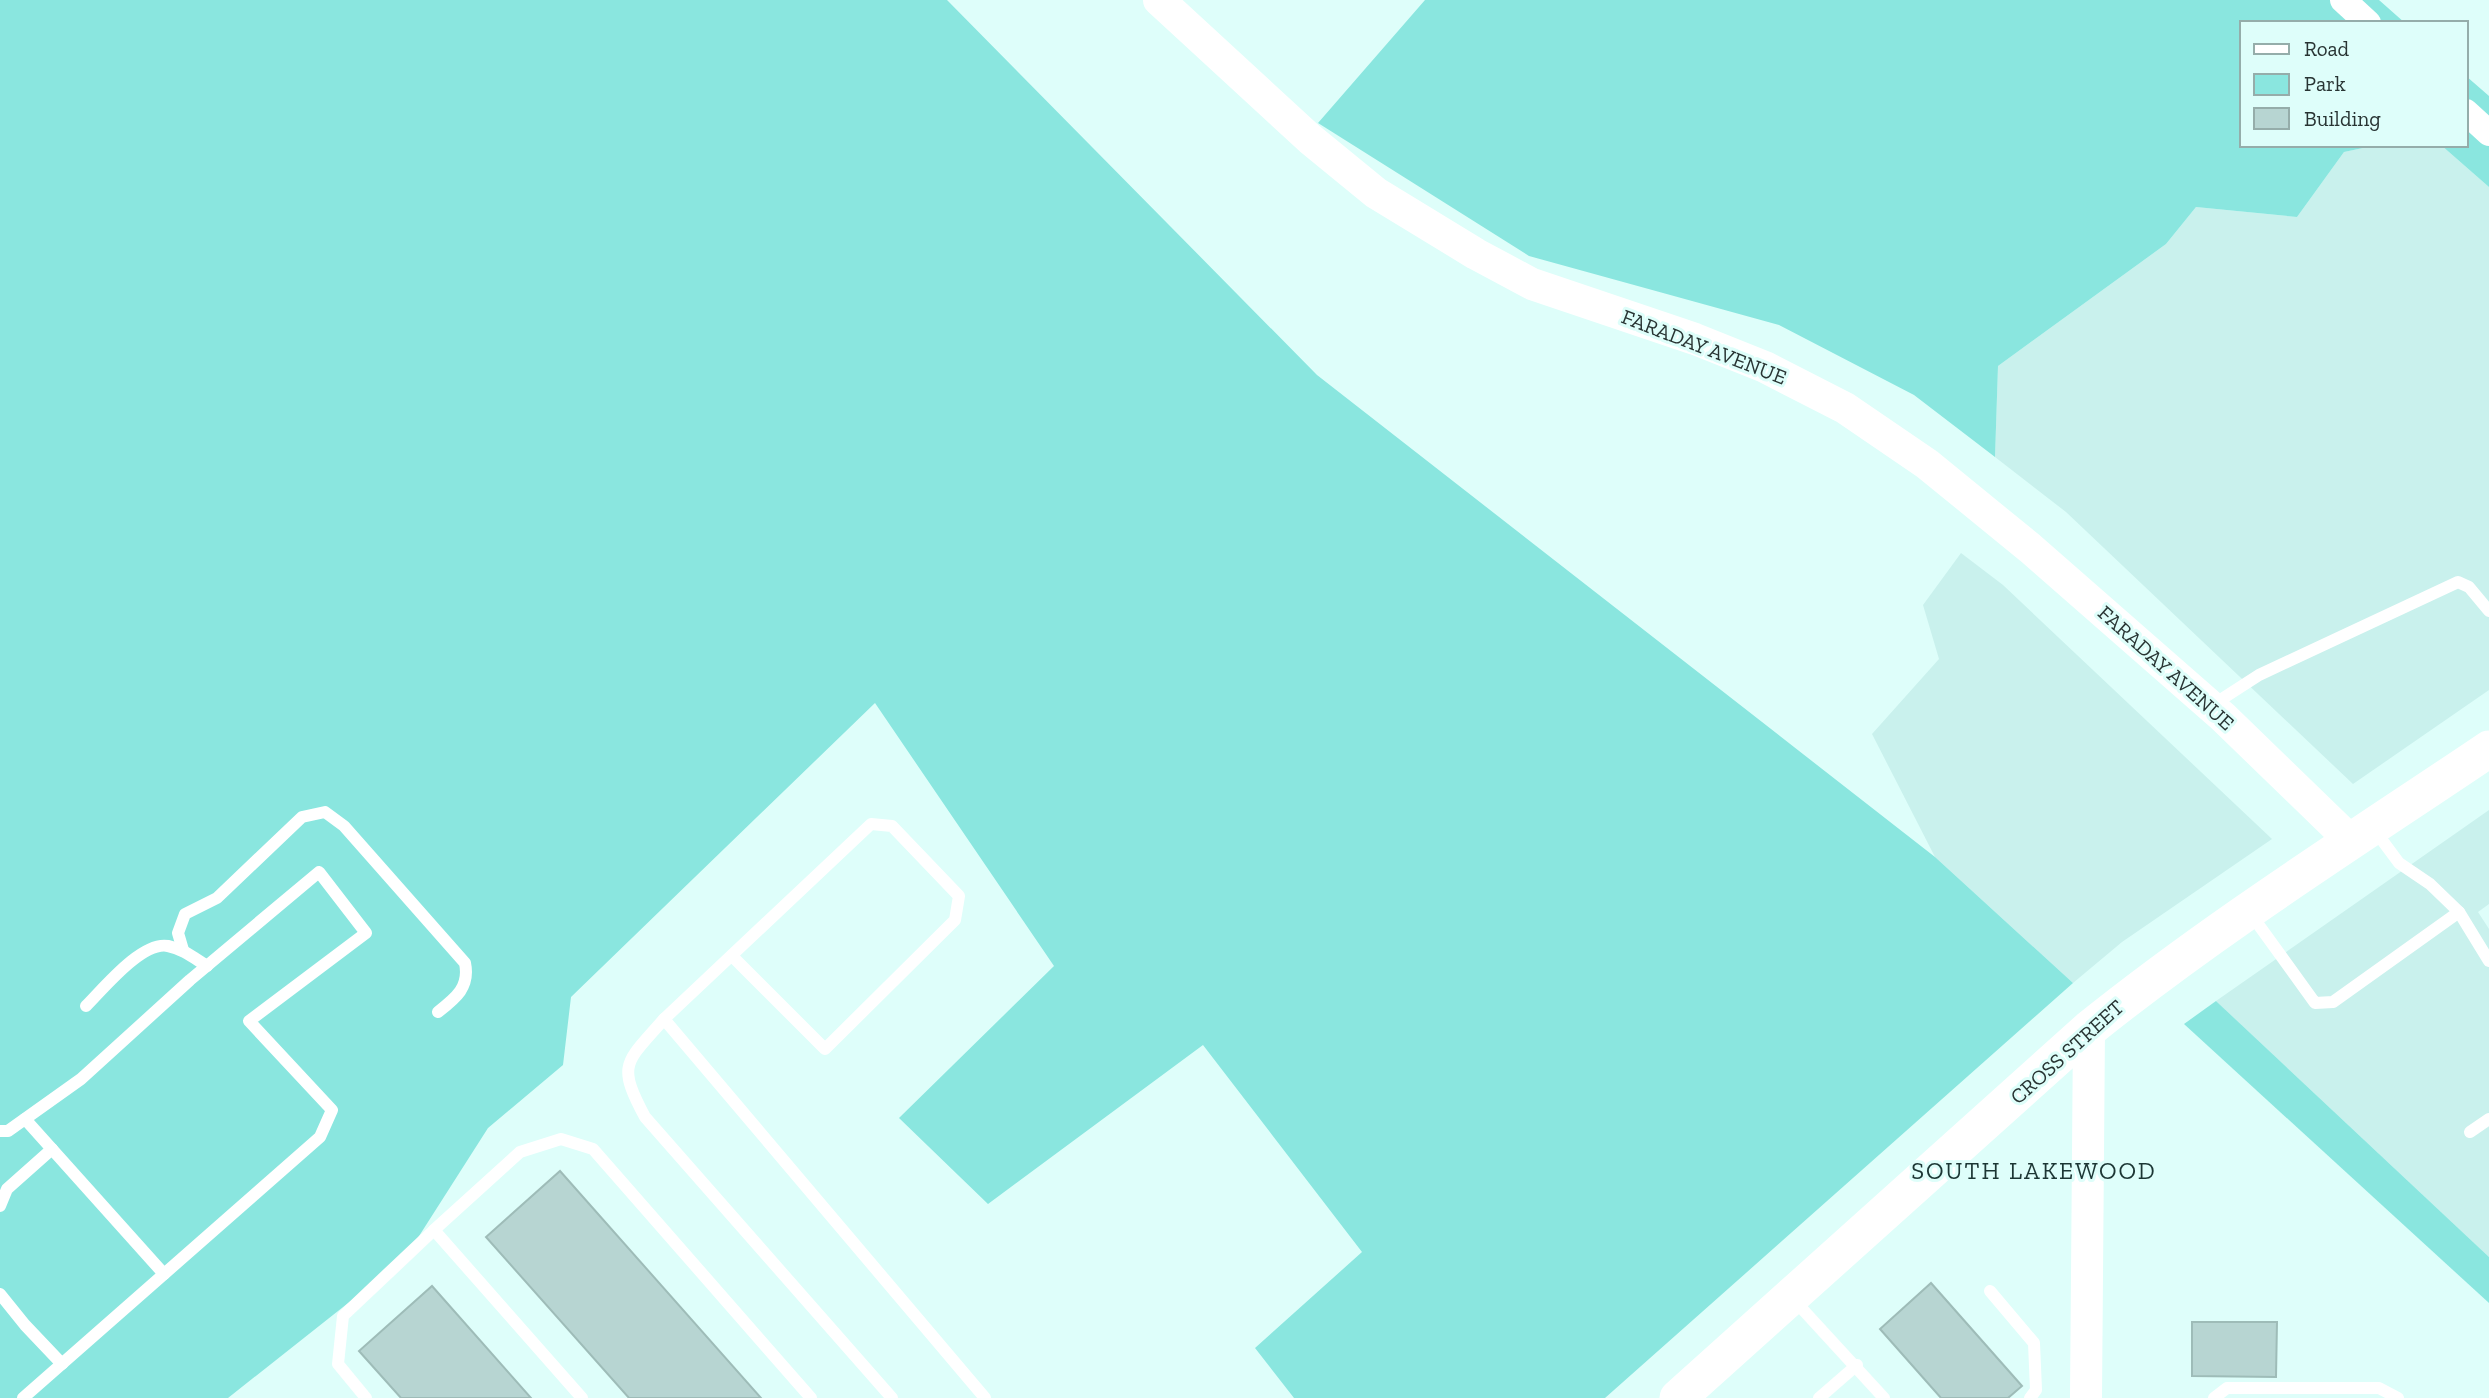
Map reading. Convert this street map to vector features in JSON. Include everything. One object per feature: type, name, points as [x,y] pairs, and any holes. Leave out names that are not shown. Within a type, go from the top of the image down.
[{"type":"main road","name":"CROSS STREET","points":[[1678,1398],[2089,1029],[2249,911],[2489,749]]},
{"type":"street","name":"FARADAY AVENUE","points":[[1159,0],[1310,139],[1367,185],[1476,254],[1532,284],[1695,338],[1765,366],[1845,408],[1927,464],[2030,548],[2362,835]]},
{"type":"street","points":[[2343,0],[2366,21]]},
{"type":"street","points":[[2468,114],[2489,133]]},
{"type":"street","points":[[2086,1398],[2089,1029]]},
{"type":"lane","points":[[2210,706],[2259,675],[2458,582],[2469,587],[2489,611]]},
{"type":"lane","points":[[183,950],[177,933],[185,914],[217,898],[302,817],[325,812],[344,826],[466,963],[467,978],[463,989],[438,1012]]},
{"type":"lane","points":[[732,956],[825,1049],[955,920],[959,896],[892,826],[871,824],[664,1019],[629,1059],[628,1084],[645,1117],[892,1398]]},
{"type":"lane","points":[[2362,835],[2430,884],[2459,912],[2489,961]]},
{"type":"lane","points":[[0,1131],[8,1131],[81,1079],[207,966],[319,873],[366,933],[249,1021],[332,1110],[320,1136],[23,1398]]},
{"type":"lane","points":[[2249,911],[2315,1003],[2333,1002],[2459,912]]},
{"type":"lane","points":[[86,1006],[145,949],[165,945],[183,950],[207,966]]},
{"type":"lane","points":[[664,1019],[985,1398]]},
{"type":"lane","points":[[25,1119],[163,1274]]},
{"type":"lane","points":[[2470,1132],[2489,1119]]},
{"type":"lane","points":[[366,1398],[338,1364],[343,1316],[520,1152],[562,1139],[593,1149],[811,1398]]},
{"type":"lane","points":[[0,1206],[7,1189],[52,1149]]},
{"type":"lane","points":[[434,1230],[582,1398]]},
{"type":"lane","points":[[1990,1291],[2034,1343],[2036,1390],[2030,1398]]},
{"type":"lane","points":[[0,1294],[24,1325],[62,1364]]},
{"type":"lane","points":[[1791,1297],[1857,1365],[1884,1398]]},
{"type":"lane","points":[[1819,1398],[1857,1365]]},
{"type":"lane","points":[[2214,1398],[2227,1388],[2379,1388],[2398,1398]]},
{"type":"shaded area","points":[[2368,147],[2443,147],[2489,187],[2489,690],[2353,784],[2066,512],[1995,457],[1998,366],[2166,244],[2196,207],[2297,217],[2344,152]]},
{"type":"shaded area","points":[[1961,553],[2003,585],[2272,839],[2122,942],[2073,983],[1935,857],[1872,734],[1939,659],[1923,605]]},
{"type":"shaded area","points":[[2489,810],[2489,904],[2478,912],[2489,929],[2489,1257],[2216,1001]]},
{"type":"green space","points":[[0,0],[947,0],[1317,375],[1935,857],[2073,983],[1605,1398],[1294,1398],[1255,1348],[1362,1252],[1203,1045],[988,1204],[899,1118],[1054,966],[875,703],[571,997],[563,1065],[488,1128],[405,1258],[228,1398],[0,1398]]},
{"type":"green space","points":[[1425,0],[2379,0],[2403,21],[2240,21],[2240,147],[2368,147],[2344,152],[2297,217],[2196,207],[2166,244],[1998,366],[1995,457],[1914,395],[1779,325],[1529,256],[1318,123]]},
{"type":"green space","points":[[2468,78],[2489,96],[2489,187],[2443,147],[2468,147]]},
{"type":"green space","points":[[2216,1001],[2489,1257],[2489,1303],[2184,1024]]},
{"type":"building","points":[[560,1171],[761,1398],[629,1398],[486,1237]]},
{"type":"building","points":[[1931,1283],[2022,1386],[2008,1398],[1941,1398],[1880,1329]]},
{"type":"building","points":[[432,1286],[531,1398],[401,1398],[359,1351]]},
{"type":"building","points":[[2192,1322],[2277,1322],[2276,1377],[2192,1376]]},
{"type":"district","name":"SOUTH LAKEWOOD","points":[[2034,1171]]}]
